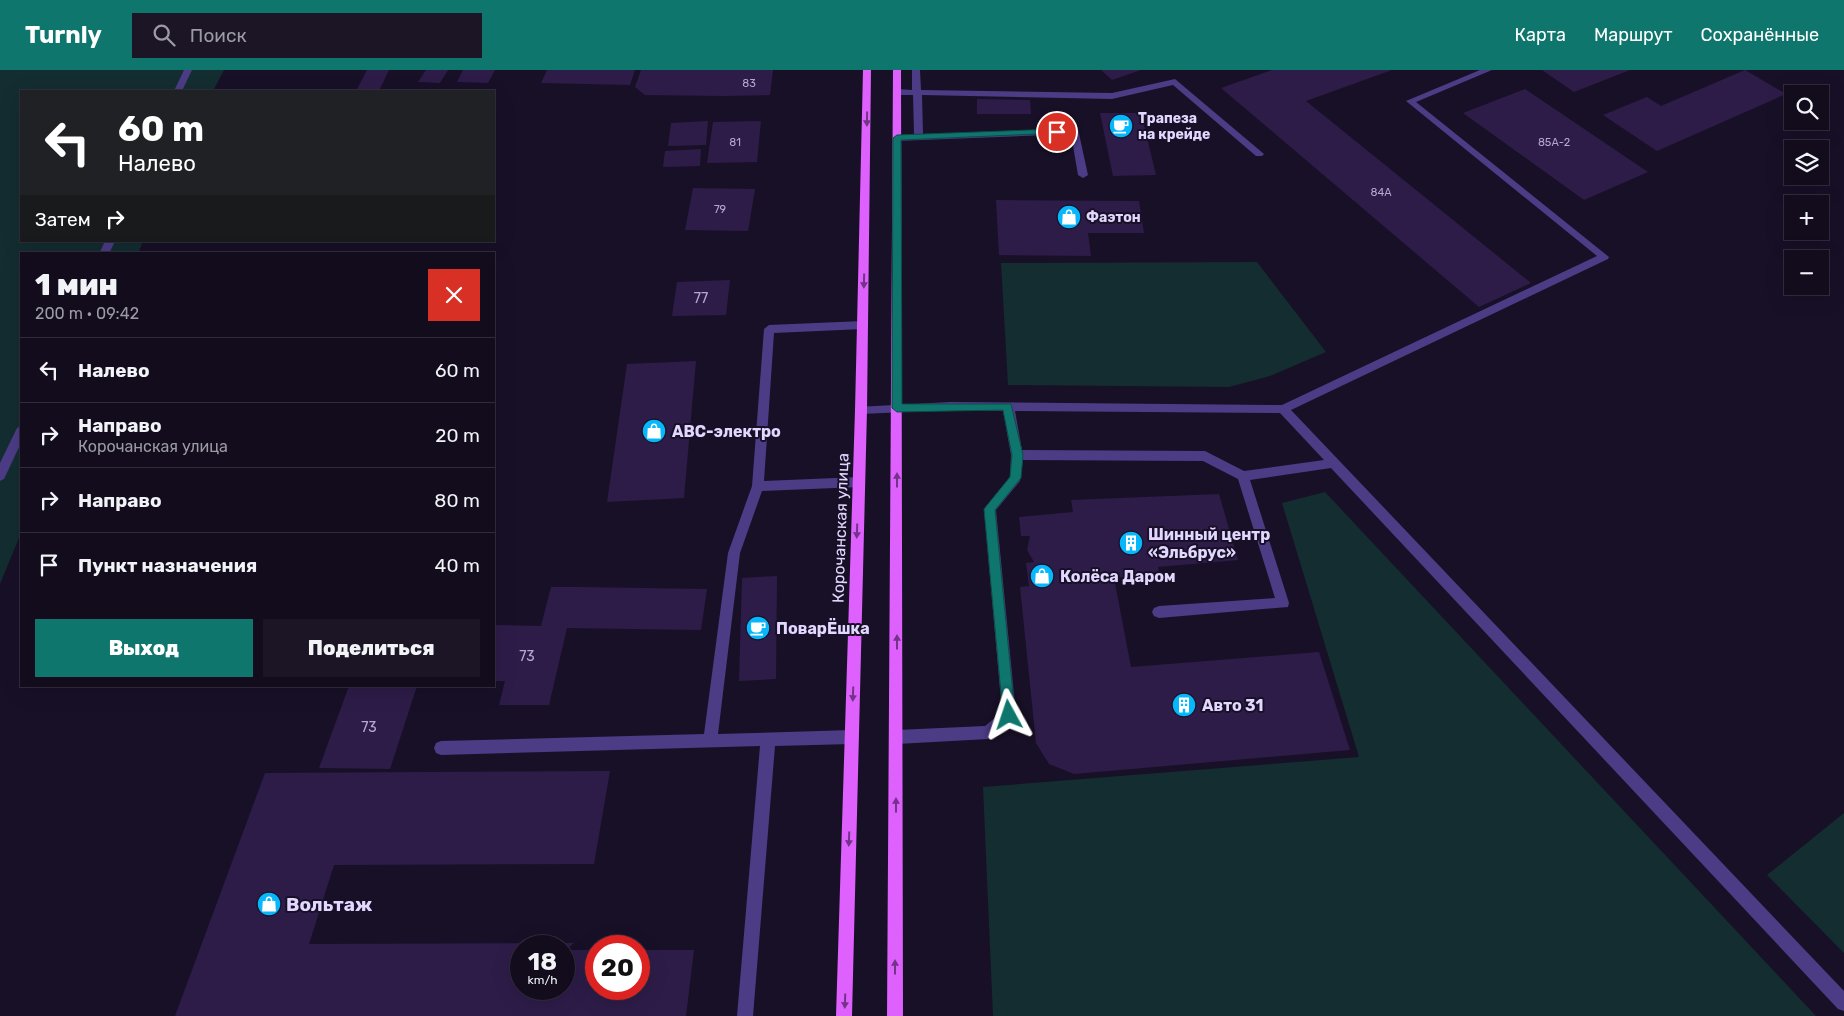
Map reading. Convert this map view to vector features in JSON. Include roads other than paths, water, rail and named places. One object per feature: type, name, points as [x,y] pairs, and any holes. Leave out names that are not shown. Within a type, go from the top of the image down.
[{"type":"main road","name":"Корочанская улица","points":[[844,1016],[861,410],[868,70]]},
{"type":"main road","points":[[895,1016],[897,70]]},
{"type":"street","points":[[178,90],[188,70]]},
{"type":"street","points":[[916,70],[920,137]]},
{"type":"street","points":[[861,410],[1008,406],[1283,409],[1604,257],[1410,100],[1488,70]]},
{"type":"street","points":[[897,92],[1112,96],[1175,82],[1259,154]]},
{"type":"street","points":[[897,138],[1075,131],[1083,175]]},
{"type":"street","points":[[710,740],[734,552],[758,486],[769,329],[863,325]]},
{"type":"street","points":[[897,737],[988,732],[1009,715],[990,509],[1016,478],[1018,455],[1008,406]]},
{"type":"street","points":[[1283,409],[1844,1003]]},
{"type":"street","points":[[0,476],[20,433]]},
{"type":"street","points":[[1018,455],[1205,456],[1243,476],[1334,463]]},
{"type":"street","points":[[1159,612],[1283,603],[1243,476]]},
{"type":"street","points":[[758,486],[858,482]]},
{"type":"street","points":[[441,748],[852,737]]},
{"type":"street","points":[[745,1016],[768,739]]},
{"type":"place","name":"Трапеза на крейде","points":[[1121,126]]},
{"type":"place","name":"Фаэтон","points":[[1069,217]]},
{"type":"place","name":"АВС-электро","points":[[654,431]]},
{"type":"place","name":"Шинный центр «Эльбрус»","points":[[1131,543]]},
{"type":"place","name":"Колёса Даром","points":[[1042,576]]},
{"type":"place","name":"ПоварЁшка","points":[[758,628]]},
{"type":"place","name":"Авто 31","points":[[1184,705]]},
{"type":"place","name":"Вольтаж","points":[[269,904]]}]
